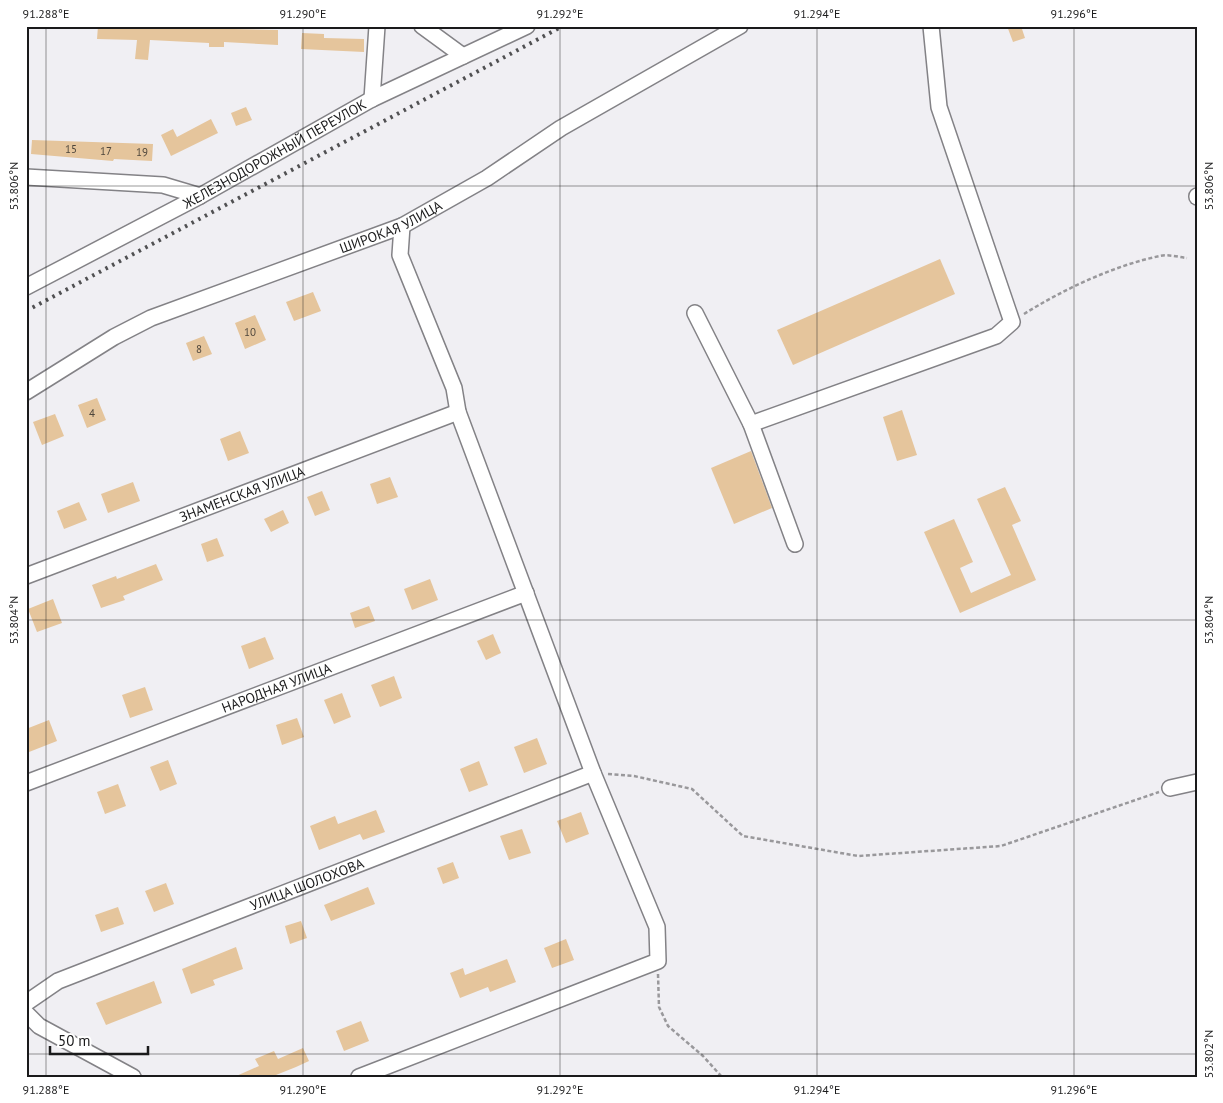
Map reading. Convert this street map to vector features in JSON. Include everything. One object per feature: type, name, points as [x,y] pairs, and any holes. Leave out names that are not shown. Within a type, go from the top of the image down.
[{"type":"street","points":[[372,99],[377,26]]},
{"type":"street","points":[[422,26],[462,56]]},
{"type":"street","name":"ЖЕЛЕЗНОДОРОЖНЫЙ ПЕРЕУЛОК","points":[[26,287],[200,196],[372,99],[527,26]]},
{"type":"street","name":"ШИРОКАЯ УЛИЦА","points":[[26,392],[114,337],[151,318],[402,226],[488,178],[561,128],[740,26]]},
{"type":"street","points":[[751,424],[996,336],[1012,322],[939,107],[931,26]]},
{"type":"street","points":[[26,178],[163,185],[200,196]]},
{"type":"street","points":[[359,1077],[658,960],[657,927],[593,772],[458,412],[454,388],[400,255],[402,226]]},
{"type":"street","points":[[695,313],[751,424],[795,544]]},
{"type":"street","name":"ЗНАМЕНСКАЯ УЛИЦА","points":[[26,576],[458,412]]},
{"type":"street","name":"НАРОДНАЯ УЛИЦА","points":[[26,783],[526,593]]},
{"type":"street","name":"УЛИЦА ШОЛОХОВА","points":[[26,1003],[58,981],[593,772]]},
{"type":"street","points":[[1170,788],[1197,782]]},
{"type":"street","points":[[26,1012],[39,1026],[133,1077]]},
{"type":"path","points":[[1012,322],[1056,294],[1130,264],[1162,256],[1187,258]]},
{"type":"path","points":[[593,772],[634,776],[692,789],[742,836],[858,856],[1001,846],[1170,788]]},
{"type":"path","points":[[658,960],[659,1006],[668,1026],[703,1056],[722,1077]]},
{"type":"building","points":[[98,26],[278,30],[278,45],[224,42],[224,47],[209,47],[209,43],[150,40],[148,60],[135,59],[137,40],[97,39]]},
{"type":"building","points":[[1007,26],[1021,26],[1025,38],[1013,42]]},
{"type":"building","points":[[302,33],[324,34],[324,38],[364,39],[364,52],[301,49]]},
{"type":"building","points":[[246,107],[252,120],[236,126],[231,113]]},
{"type":"building","points":[[211,119],[218,133],[171,156],[161,135],[173,129],[177,137]]},
{"type":"building","points":[[32,140],[153,144],[152,161],[114,159],[113,161],[31,154]]},
{"type":"building","points":[[940,259],[955,294],[793,365],[777,330]]},
{"type":"building","points":[[313,292],[321,311],[294,321],[286,302]]},
{"type":"building","points":[[255,315],[266,340],[245,349],[235,323]]},
{"type":"building","points":[[204,336],[212,354],[193,361],[186,343]]},
{"type":"building","points":[[97,398],[106,420],[87,428],[78,405]]},
{"type":"building","points":[[902,410],[917,455],[897,461],[883,417]]},
{"type":"building","points":[[55,414],[64,436],[42,445],[33,422]]},
{"type":"building","points":[[240,431],[249,453],[228,461],[220,439]]},
{"type":"building","points":[[751,451],[772,508],[734,524],[711,468]]},
{"type":"building","points":[[390,477],[398,497],[377,504],[370,484]]},
{"type":"building","points":[[133,482],[140,501],[108,513],[101,494]]},
{"type":"building","points":[[1005,487],[1021,521],[1012,525],[1036,580],[960,613],[924,532],[954,519],[973,562],[960,568],[971,593],[1011,575],[977,499]]},
{"type":"building","points":[[322,491],[330,510],[315,516],[307,497]]},
{"type":"building","points":[[79,502],[87,520],[64,529],[57,511]]},
{"type":"building","points":[[283,510],[289,523],[271,532],[264,519]]},
{"type":"building","points":[[217,538],[224,556],[207,562],[201,544]]},
{"type":"building","points":[[156,564],[163,580],[123,596],[125,600],[101,608],[92,585],[116,576],[117,579]]},
{"type":"building","points":[[430,579],[438,600],[412,610],[404,589]]},
{"type":"building","points":[[53,599],[62,623],[37,632],[28,609]]},
{"type":"building","points":[[369,606],[375,621],[355,628],[350,613]]},
{"type":"building","points":[[493,634],[501,653],[486,660],[477,641]]},
{"type":"building","points":[[265,637],[274,659],[249,669],[241,646]]},
{"type":"building","points":[[394,676],[402,698],[380,707],[371,685]]},
{"type":"building","points":[[145,687],[153,710],[130,718],[122,695]]},
{"type":"building","points":[[342,693],[351,717],[334,724],[324,700]]},
{"type":"building","points":[[297,718],[304,737],[282,745],[276,725]]},
{"type":"building","points":[[49,720],[57,741],[29,752],[26,745],[26,729]]},
{"type":"building","points":[[537,738],[547,764],[524,773],[514,747]]},
{"type":"building","points":[[168,760],[177,784],[160,791],[150,767]]},
{"type":"building","points":[[479,761],[488,785],[469,792],[460,769]]},
{"type":"building","points":[[118,784],[126,806],[105,814],[97,792]]},
{"type":"building","points":[[376,810],[385,832],[363,840],[360,834],[319,850],[310,826],[335,816],[338,824]]},
{"type":"building","points":[[581,812],[589,834],[566,843],[557,821]]},
{"type":"building","points":[[522,829],[531,853],[509,860],[500,836]]},
{"type":"building","points":[[453,862],[459,878],[443,884],[437,868]]},
{"type":"building","points":[[166,883],[174,904],[154,912],[145,891]]},
{"type":"building","points":[[368,887],[375,904],[331,921],[324,905]]},
{"type":"building","points":[[118,907],[124,924],[101,932],[95,915]]},
{"type":"building","points":[[301,921],[307,938],[290,944],[285,926]]},
{"type":"building","points":[[566,939],[574,960],[552,968],[544,948]]},
{"type":"building","points":[[236,947],[243,969],[213,980],[215,985],[191,994],[182,969]]},
{"type":"building","points":[[507,959],[516,982],[490,992],[488,987],[460,998],[450,973],[463,968],[465,975]]},
{"type":"building","points":[[154,981],[162,1003],[106,1025],[96,1003]]},
{"type":"building","points":[[361,1021],[369,1041],[344,1051],[336,1031]]},
{"type":"building","points":[[303,1048],[309,1061],[296,1067],[271,1077],[234,1077],[259,1066],[255,1059],[274,1051],[278,1059]]},
{"type":"railway","points":[[26,311],[563,26]]}]
